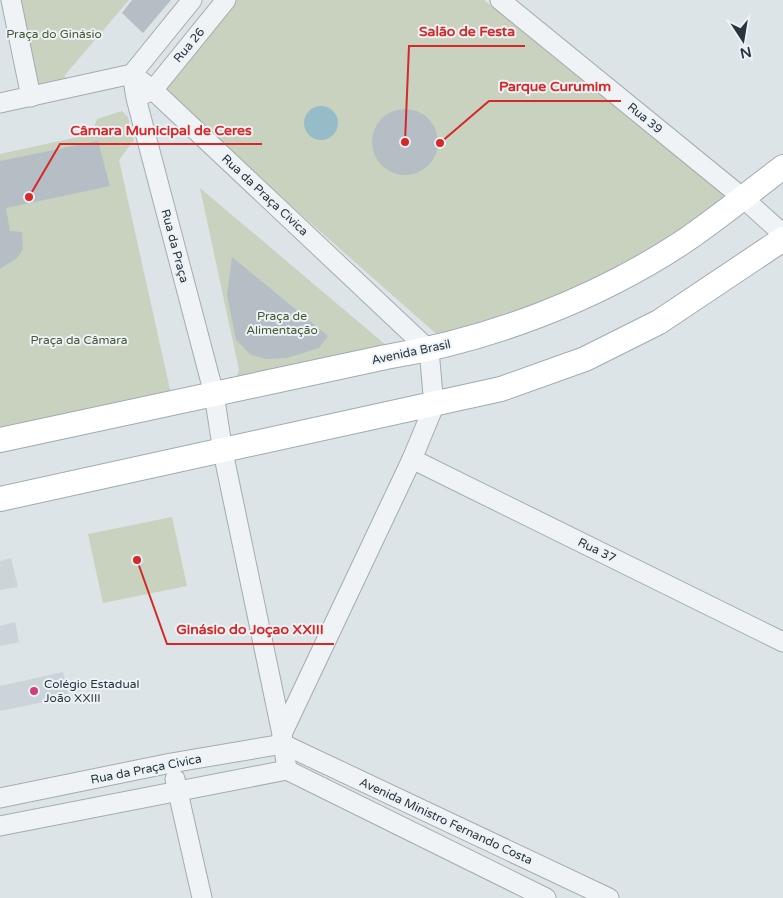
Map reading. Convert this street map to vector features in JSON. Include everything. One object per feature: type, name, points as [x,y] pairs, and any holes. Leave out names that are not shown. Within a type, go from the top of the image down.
[{"type":"main road","name":"Avenida Brasil","points":[[0,440],[386,357],[429,350],[518,323],[591,294],[682,243],[783,167]]},
{"type":"main road","points":[[0,499],[434,406],[501,389],[585,359],[659,322],[783,239]]},
{"type":"street","points":[[11,0],[31,97]]},
{"type":"street","name":"Rua 26","points":[[132,74],[192,0]]},
{"type":"street","name":"Rua 26","points":[[145,94],[226,0]]},
{"type":"street","name":"Rua 39","points":[[500,0],[743,198],[783,234]]},
{"type":"street","points":[[0,103],[132,74]]},
{"type":"street","name":"Rua da Praça Civica","points":[[132,74],[145,94],[429,350]]},
{"type":"street","name":"Rua da Praça","points":[[145,94],[214,394],[222,452]]},
{"type":"street","points":[[282,739],[412,459],[434,406],[429,350]]},
{"type":"street","points":[[0,826],[286,770],[282,739],[222,452]]},
{"type":"street","name":"Rua 37","points":[[412,459],[783,642]]},
{"type":"street","name":"Rua da Praça Civica","points":[[0,798],[282,739]]},
{"type":"street","name":"Avenida Ministro Fernando Costa","points":[[282,739],[609,898]]},
{"type":"street","points":[[171,763],[202,898]]},
{"type":"street","name":"Avenida Ministro Fernando Costa","points":[[286,770],[519,891],[546,898]]},
{"type":"street","points":[[23,794],[29,820]]},
{"type":"street","points":[[510,850],[519,891]]},
{"type":"shaded area","points":[[11,558],[18,587],[0,590],[0,561]]},
{"type":"shaded area","points":[[15,622],[19,642],[0,646],[0,626]]},
{"type":"shaded area","name":"Colégio Estadual João XXIII","points":[[63,672],[69,697],[0,711],[0,686]]},
{"type":"green space","name":"Praça do Ginásio","points":[[13,0],[129,0],[65,75],[64,86],[33,93]]},
{"type":"green space","points":[[235,0],[484,0],[726,197],[676,239],[589,289],[442,339],[159,89]]},
{"type":"green space","name":"Praça da Câmara","points":[[122,111],[128,117],[134,140],[119,160],[171,394],[0,437],[0,154],[92,134],[97,119]]},
{"type":"green space","name":"Praça de Alimentação","points":[[200,188],[393,351],[233,385],[239,370]]},
{"type":"green space","points":[[172,517],[187,586],[103,603],[88,534]]},
{"type":"water","points":[[321,106],[333,111],[338,123],[333,135],[321,140],[309,135],[304,123],[309,111]]},
{"type":"building","points":[[132,0],[171,0],[143,33],[122,13]]},
{"type":"building","points":[[405,109],[418,111],[428,119],[436,129],[438,142],[436,155],[428,165],[418,173],[405,175],[392,173],[382,165],[374,155],[372,142],[374,129],[382,119],[392,111]]},
{"type":"building","points":[[98,141],[110,186],[6,208],[10,231],[22,232],[23,249],[17,258],[0,269],[0,161]]},
{"type":"building","points":[[232,257],[328,336],[319,348],[287,358],[266,359],[251,355],[236,340],[227,295]]},
{"type":"place","name":"Salão de Festa","points":[[405,142]]},
{"type":"place","name":"Parque Curumim","points":[[440,143]]},
{"type":"place","name":"Câmara Municipal de Ceres","points":[[29,197]]},
{"type":"place","name":"Ginásio do Joçao XXIII","points":[[137,560]]},
{"type":"place","name":"Colégio Estadual João XXIII","points":[[34,691]]}]
